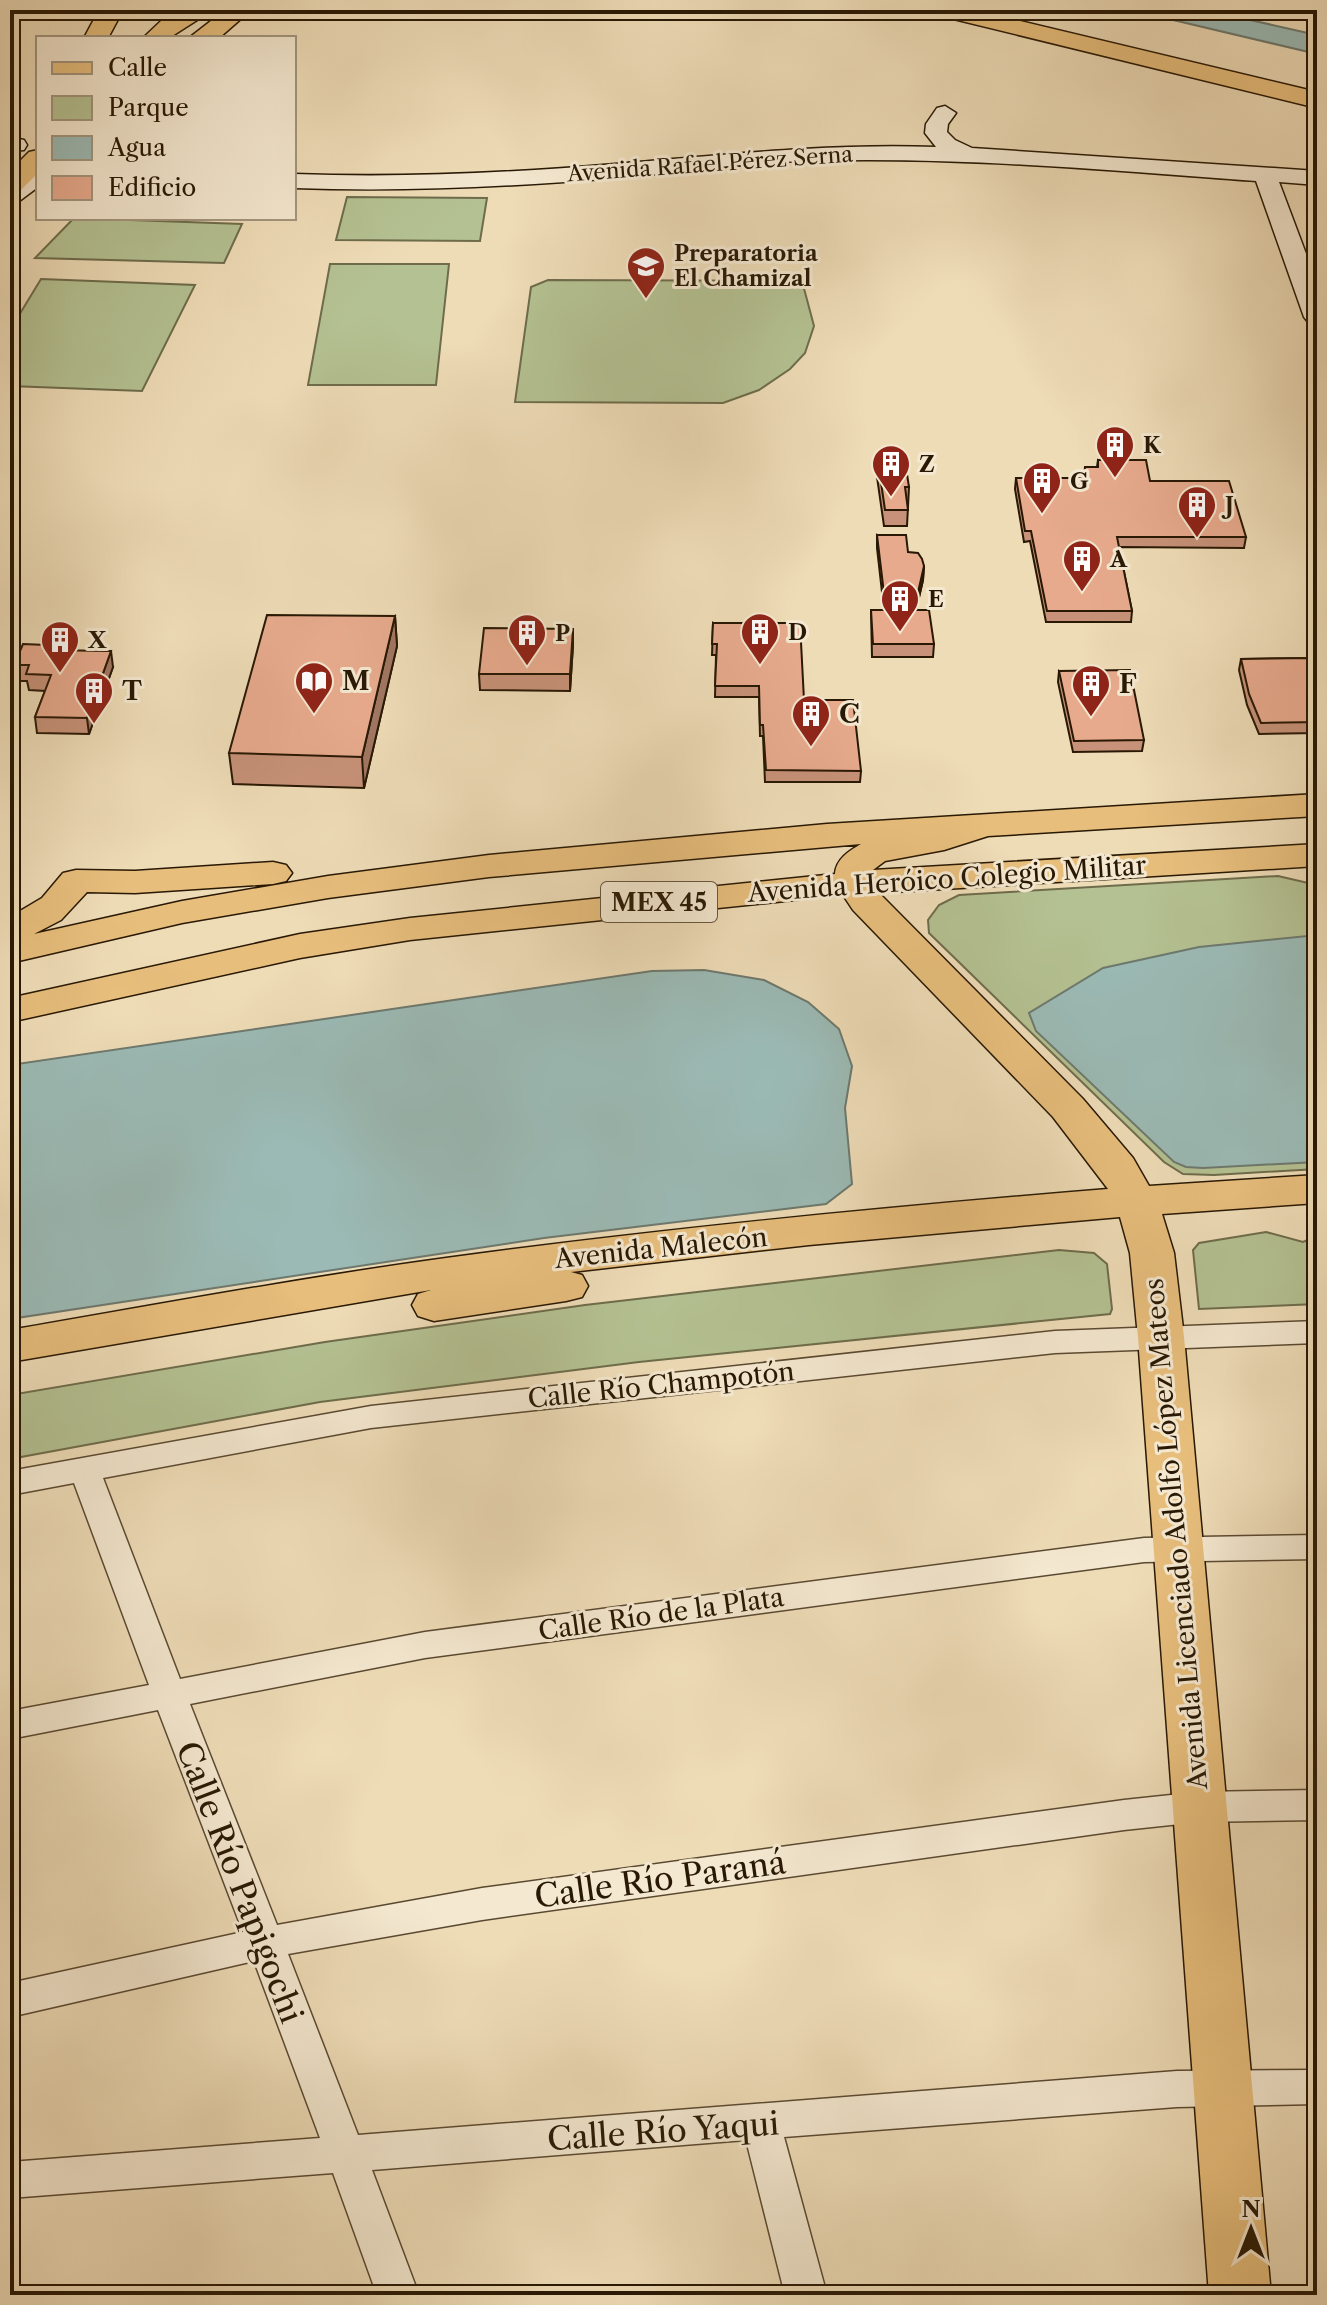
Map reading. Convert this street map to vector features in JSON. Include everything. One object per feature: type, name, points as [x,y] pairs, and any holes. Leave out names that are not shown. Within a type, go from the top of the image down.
[{"type":"highway","points":[[97,36],[111,10]]},
{"type":"highway","points":[[157,36],[169,26],[193,15],[192,10]]},
{"type":"highway","points":[[205,36],[239,10]]},
{"type":"highway","points":[[945,10],[1317,100]]},
{"type":"highway","points":[[995,10],[1317,87]]},
{"type":"highway","points":[[10,186],[18,149],[36,126]]},
{"type":"main road","points":[[945,113],[937,124],[936,133],[947,145],[968,155]]},
{"type":"main road","name":"Avenida Rafael Pérez Serna","points":[[296,181],[382,183],[502,179],[804,154],[968,155],[1317,178]]},
{"type":"main road","points":[[1265,175],[1317,317]]},
{"type":"main road","points":[[10,197],[36,178]]},
{"type":"main road","name":"Avenida Heróico Colegio Militar","points":[[10,951],[182,912],[328,887],[640,851],[985,825],[1317,805]]},
{"type":"main road","points":[[854,883],[854,866],[873,852],[944,839],[985,825]]},
{"type":"main road","name":"Avenida Heróico Colegio Militar","points":[[10,1010],[170,973],[332,941],[584,910],[854,883],[1317,855]]},
{"type":"main road","points":[[10,929],[40,919],[63,900],[76,881],[135,882],[257,873],[282,874],[328,887]]},
{"type":"main road","name":"Avenida Licenciado Adolfo López Mateos","points":[[854,883],[866,902],[1100,1143],[1141,1214],[1152,1253],[1240,2295]]},
{"type":"main road","name":"Avenida Malecón","points":[[10,1373],[314,1323],[554,1288],[875,1253],[1317,1189]]},
{"type":"main road","name":"Avenida Malecón","points":[[10,1346],[265,1301],[505,1265],[1141,1214],[1317,1218]]},
{"type":"street","name":"Calle Río Champotón","points":[[10,1483],[371,1417],[1055,1342],[1317,1332]]},
{"type":"street","name":"Calle Río Papigochi","points":[[84,1468],[167,1695],[348,2155],[398,2295]]},
{"type":"street","name":"Calle Río de la Plata","points":[[10,1725],[425,1645],[1097,1555],[1178,1548],[1317,1547]]},
{"type":"street","name":"Calle Río Paraná","points":[[10,2000],[263,1943],[482,1904],[1199,1807],[1317,1805]]},
{"type":"street","name":"Calle Río Yaqui","points":[[10,2180],[1177,2089],[1317,2087]]},
{"type":"street","points":[[761,2123],[806,2295]]},
{"type":"green space","points":[[347,197],[487,198],[480,241],[336,240]]},
{"type":"green space","points":[[72,220],[242,224],[224,263],[35,258]]},
{"type":"green space","points":[[330,264],[449,264],[436,385],[308,385]]},
{"type":"green space","points":[[41,279],[195,285],[142,391],[10,386],[10,330]]},
{"type":"green space","points":[[548,280],[802,281],[814,326],[805,353],[790,369],[759,390],[723,403],[515,402],[531,287]]},
{"type":"green space","points":[[1278,876],[1317,885],[1317,1169],[1183,1174],[1164,1162],[929,933],[928,920],[939,905],[959,895]]},
{"type":"green space","points":[[1266,1232],[1303,1242],[1317,1236],[1317,1304],[1199,1309],[1193,1250],[1199,1243]]},
{"type":"green space","points":[[1059,1250],[1094,1253],[1107,1264],[1110,1314],[639,1362],[320,1402],[10,1459],[10,1395],[325,1342],[585,1305]]},
{"type":"water","points":[[1131,10],[1206,10],[1317,35],[1317,54]]},
{"type":"water","points":[[1317,935],[1317,1162],[1203,1168],[1186,1167],[1174,1162],[1036,1031],[1029,1013],[1103,968],[1199,947]]},
{"type":"water","points":[[704,970],[764,980],[808,1002],[839,1029],[852,1066],[845,1108],[852,1184],[826,1204],[544,1238],[10,1319],[10,1065],[652,971]]},
{"type":"building","points":[[877,455],[904,455],[909,487],[905,487],[908,510],[885,510]]},
{"type":"building","points":[[1098,460],[1146,460],[1150,481],[1229,481],[1246,537],[1117,537],[1132,611],[1047,611],[1031,531],[1025,531],[1016,478],[1084,478],[1085,467],[1098,467]]},
{"type":"building","points":[[877,535],[906,535],[908,552],[918,553],[922,559],[924,566],[914,610],[929,610],[934,644],[873,644],[871,610],[886,610]]},
{"type":"building","name":"M","points":[[267,615],[395,616],[362,757],[229,753]]},
{"type":"building","points":[[713,623],[800,623],[804,700],[853,700],[861,771],[766,770],[759,686],[715,686],[717,644],[712,644]]},
{"type":"building","name":"P","points":[[484,628],[573,629],[570,674],[479,674]]},
{"type":"building","points":[[23,644],[46,645],[44,650],[111,651],[87,718],[35,717],[51,675],[26,674],[29,665],[14,665]]},
{"type":"building","points":[[1317,658],[1317,722],[1261,723],[1249,694],[1241,659]]},
{"type":"building","name":"F","points":[[1130,670],[1144,740],[1074,741],[1059,671]]},
{"type":"place","name":"Preparatoria El Chamizal","points":[[646,300]]},
{"type":"place","name":"K","points":[[1115,479]]},
{"type":"place","name":"Z","points":[[891,498]]},
{"type":"place","name":"G","points":[[1042,515]]},
{"type":"place","name":"J","points":[[1197,539]]},
{"type":"place","name":"A","points":[[1082,593]]},
{"type":"place","name":"E","points":[[900,633]]},
{"type":"place","name":"D","points":[[760,666]]},
{"type":"place","name":"P","points":[[527,667]]},
{"type":"place","name":"X","points":[[60,674]]},
{"type":"place","name":"M","points":[[314,715]]},
{"type":"place","name":"F","points":[[1091,718]]},
{"type":"place","name":"T","points":[[94,725]]},
{"type":"place","name":"C","points":[[811,748]]}]
